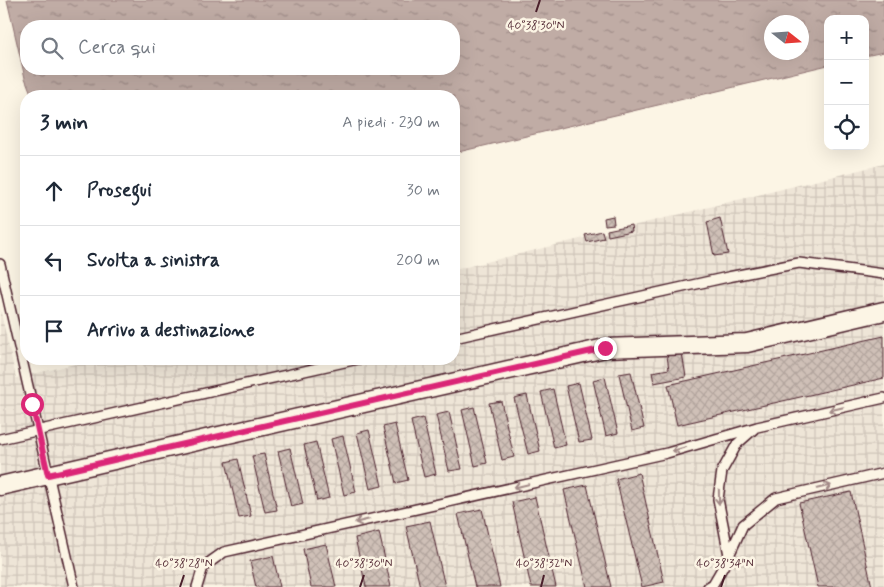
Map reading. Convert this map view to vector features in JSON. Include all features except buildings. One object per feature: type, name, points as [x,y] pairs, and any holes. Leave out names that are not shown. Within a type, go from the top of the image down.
[{"type":"street","points":[[0,486],[605,348],[747,343],[884,311]]},
{"type":"lane","points":[[0,264],[20,351]]},
{"type":"lane","points":[[460,337],[728,277],[799,264],[884,274]]},
{"type":"lane","points":[[23,365],[74,587]]},
{"type":"lane","points":[[0,439],[331,365]]},
{"type":"lane","points":[[196,587],[203,567],[224,552],[667,452],[756,427],[884,398]]},
{"type":"lane","points":[[729,556],[718,498],[722,471],[737,444],[756,427]]},
{"type":"lane","points":[[708,587],[713,584],[729,556],[743,525],[776,498],[884,473]]},
{"type":"shaded area","points":[[884,164],[884,587],[0,587],[0,309],[16,378],[71,365],[460,365],[460,269]]},
{"type":"water","points":[[7,0],[884,0],[884,52],[869,55],[869,15],[824,15],[824,66],[460,152],[460,90],[30,90],[24,75],[460,75],[460,20],[20,20],[20,56]]},
{"type":"route","points":[[32,404],[48,475],[605,348]]}]
